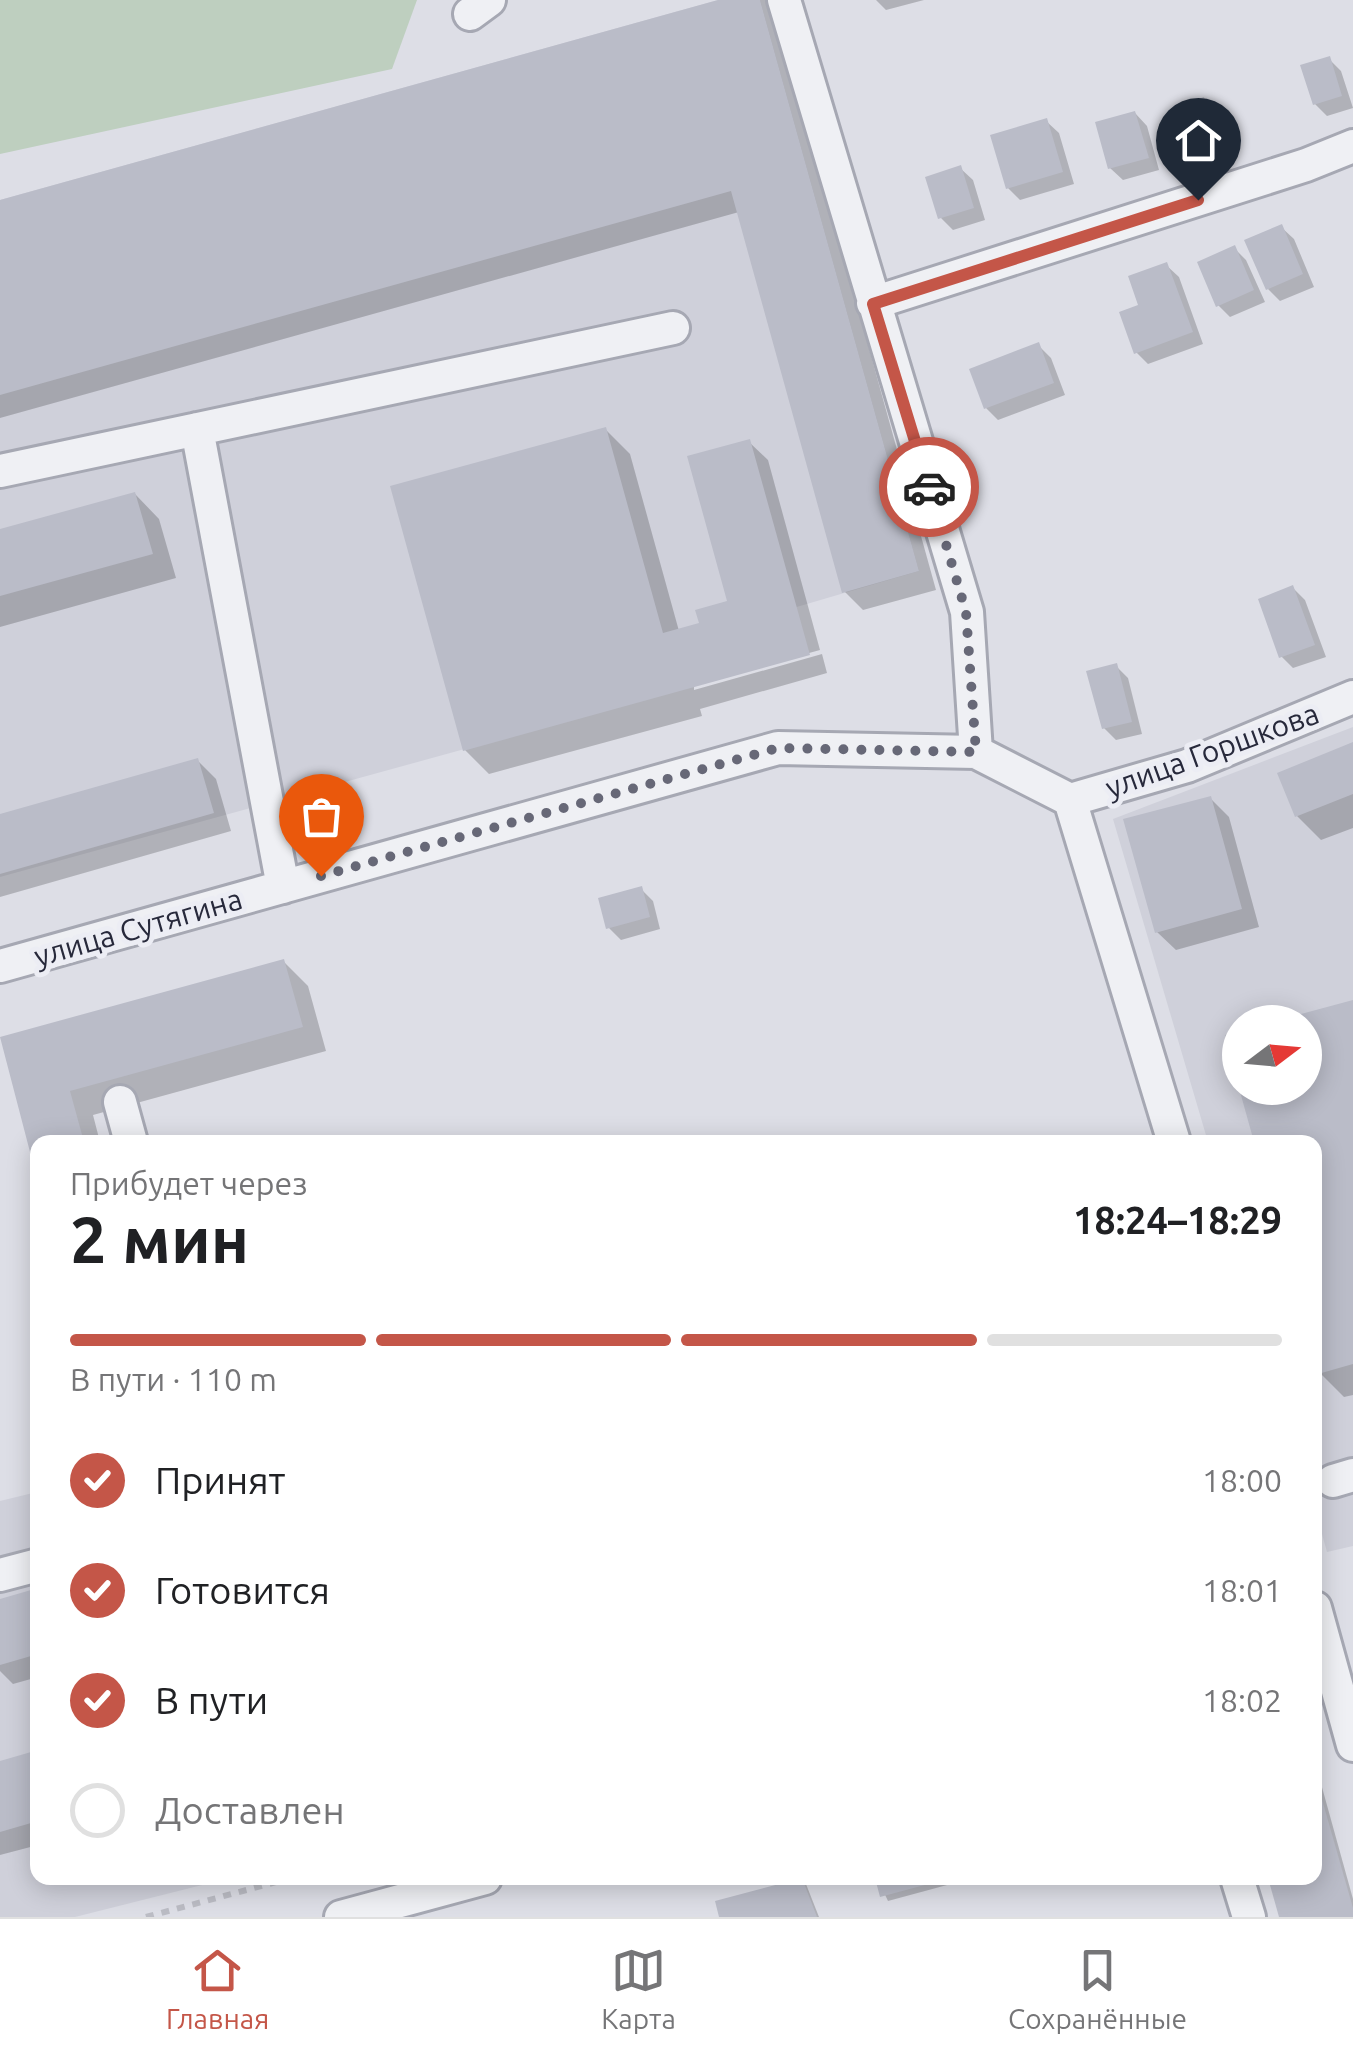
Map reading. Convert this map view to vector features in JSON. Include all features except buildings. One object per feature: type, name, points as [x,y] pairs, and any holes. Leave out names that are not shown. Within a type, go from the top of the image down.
[{"type":"street","points":[[784,0],[966,612],[976,752],[1070,800],[1172,1135]]},
{"type":"street","points":[[873,304],[1306,166],[1353,146]]},
{"type":"street","points":[[0,471],[673,328]]},
{"type":"street","points":[[197,429],[283,887]]},
{"type":"street","name":"улица Горшкова","points":[[1070,800],[1187,766],[1353,697]]},
{"type":"street","name":"улица Сутягина","points":[[0,966],[778,748],[976,752]]},
{"type":"street","points":[[120,1102],[129,1135]]},
{"type":"street","points":[[0,1574],[30,1567]]},
{"type":"street","points":[[1322,1624],[1332,1647],[1353,1744]]},
{"type":"street","points":[[341,1917],[448,1885]]},
{"type":"street","points":[[1239,1885],[1249,1917]]},
{"type":"path","points":[[146,1917],[265,1885]]},
{"type":"shaded area","points":[[718,0],[760,0],[919,571],[783,611],[795,658],[0,877],[0,200]]},
{"type":"shaded area","points":[[1353,727],[1353,1546],[1327,1552],[1322,1534],[1322,1135],[1206,1135],[1113,819]]},
{"type":"shaded area","points":[[30,1494],[30,1885],[202,1885],[75,1917],[0,1917],[0,1501]]},
{"type":"green space","points":[[0,0],[417,0],[392,69],[0,154]]},
{"type":"way so far","points":[[321,876],[778,748],[976,752],[966,612],[929,487]]},
{"type":"route","points":[[929,487],[873,304],[1198,200]]}]
